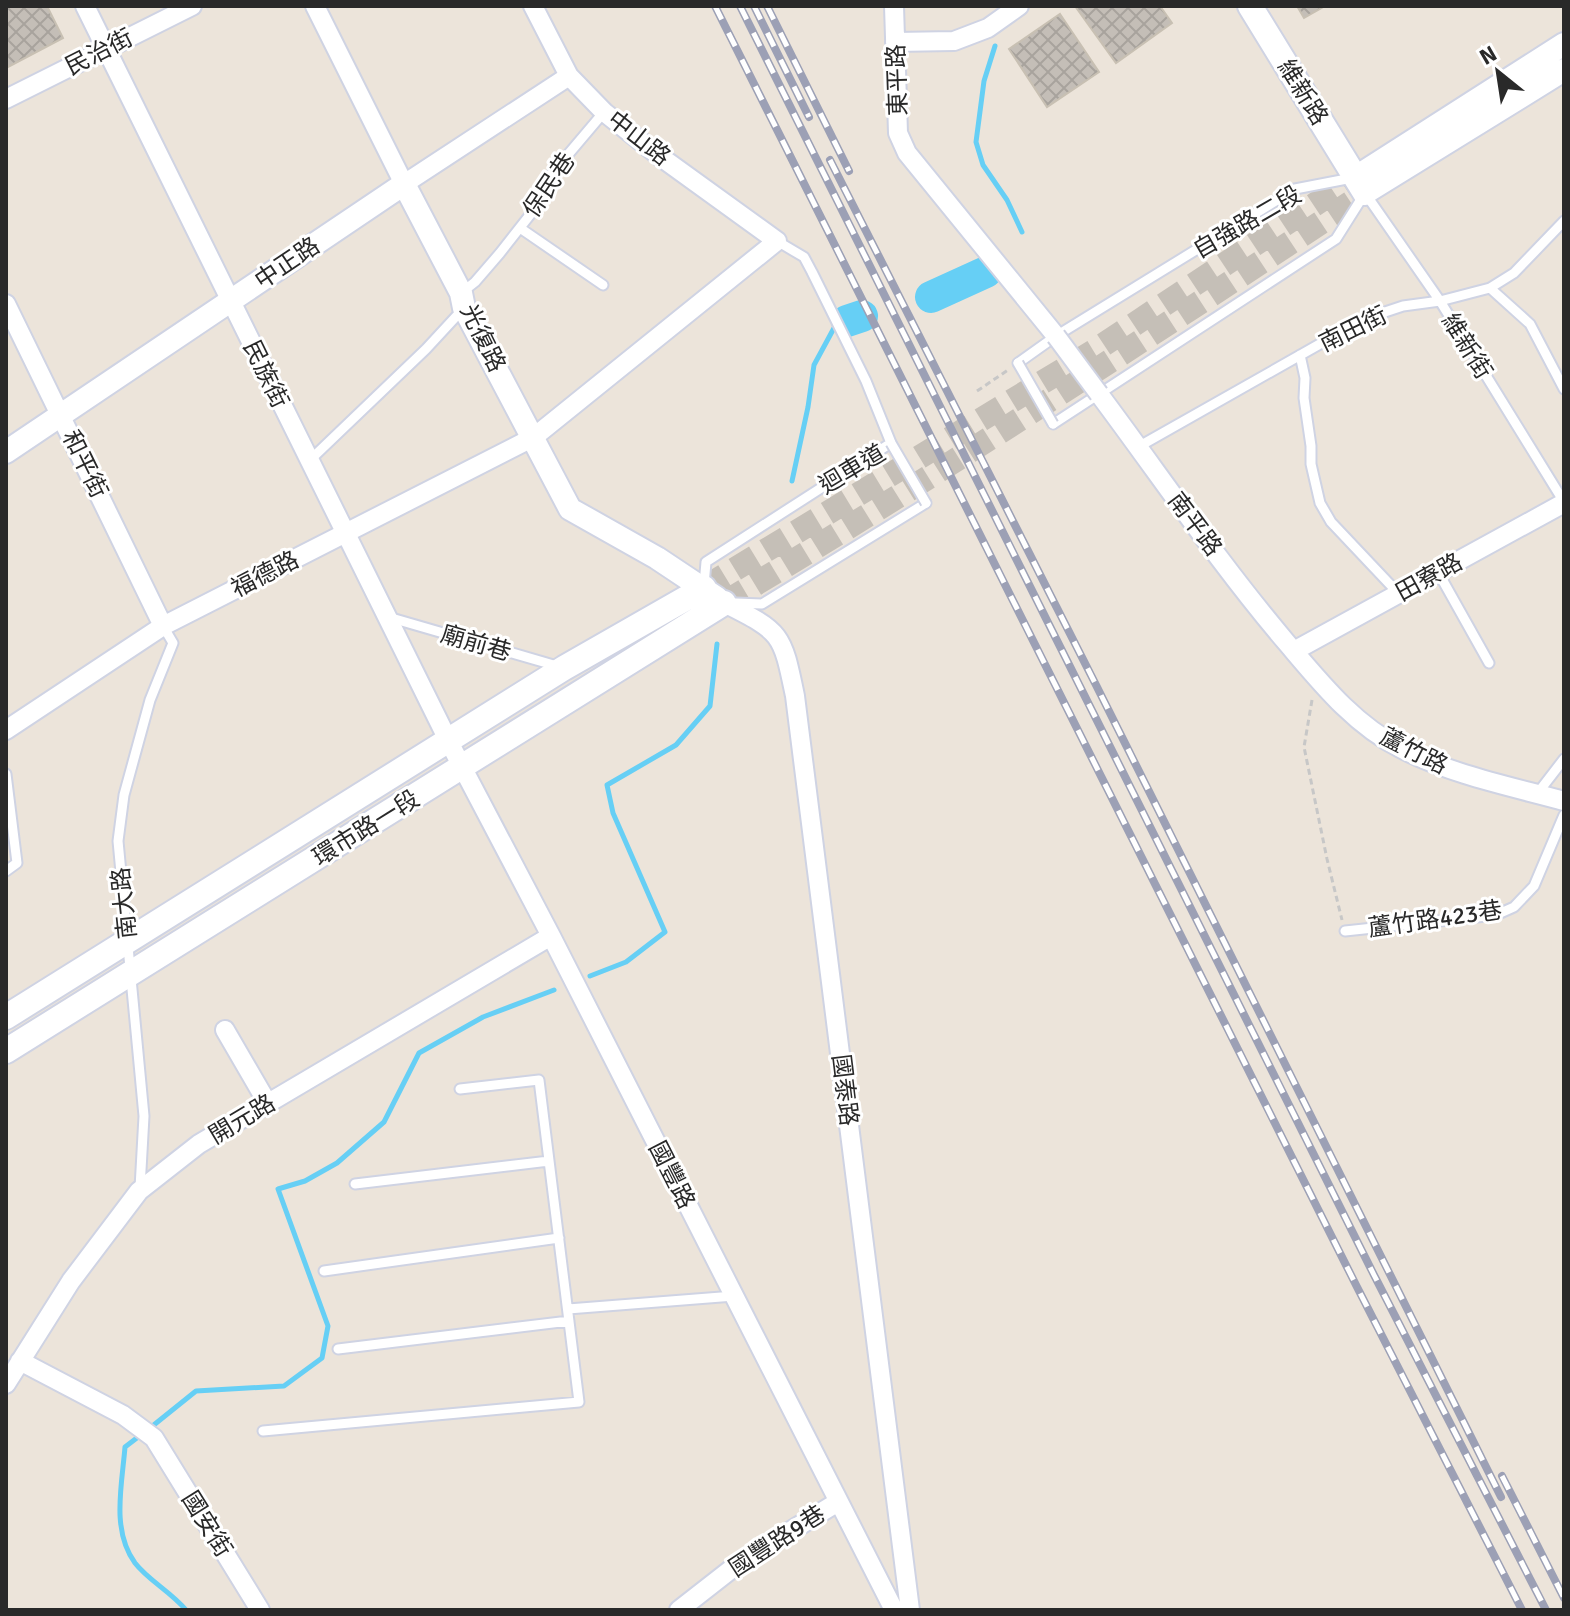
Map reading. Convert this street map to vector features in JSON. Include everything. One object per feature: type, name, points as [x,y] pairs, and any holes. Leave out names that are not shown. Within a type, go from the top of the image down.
[{"type":"main road","name":"維新路","points":[[1250,6],[1361,185]]},
{"type":"main road","name":"環市路一段","points":[[6,1017],[564,668],[704,588]]},
{"type":"main road","name":"環市路一段","points":[[6,1051],[724,603]]},
{"type":"street","name":"民族街","points":[[85,6],[448,740]]},
{"type":"street","name":"民治街","points":[[6,99],[192,6]]},
{"type":"street","name":"光復路","points":[[315,6],[570,509],[724,603]]},
{"type":"street","name":"中山路","points":[[533,6],[569,76],[604,112],[777,241]]},
{"type":"street","name":"東平路","points":[[894,6],[898,133],[907,153],[1056,336]]},
{"type":"street","points":[[895,42],[954,41],[988,28],[1019,6]]},
{"type":"street","name":"自強路二段","points":[[1361,185],[1564,44]]},
{"type":"street","name":"自強路二段","points":[[1361,185],[1564,70]]},
{"type":"street","name":"中正路","points":[[6,452],[569,76]]},
{"type":"street","name":"福德路","points":[[6,730],[163,626],[534,437],[777,241]]},
{"type":"street","name":"和平街","points":[[6,304],[163,626]]},
{"type":"street","name":"南平路","points":[[1056,336],[1262,614],[1294,651]]},
{"type":"street","name":"田寮路","points":[[1294,651],[1564,502]]},
{"type":"street","name":"國泰路","points":[[724,603],[767,624],[784,646],[795,696],[910,1610]]},
{"type":"street","name":"蘆竹路","points":[[1294,651],[1321,683],[1365,725],[1400,748],[1451,771],[1564,801]]},
{"type":"street","name":"國豐路","points":[[448,740],[894,1610]]},
{"type":"street","name":"開元路","points":[[6,1384],[13,1358],[139,1191],[199,1144],[551,936]]},
{"type":"street","points":[[225,1030],[268,1104]]},
{"type":"street","name":"國安街","points":[[13,1358],[123,1415],[154,1438],[260,1610]]},
{"type":"street","name":"國豐路9巷","points":[[679,1610],[743,1560],[838,1502]]},
{"type":"lane","name":"保民巷","points":[[309,461],[426,349],[475,282],[548,192],[549,177],[604,112]]},
{"type":"lane","name":"維新街","points":[[1361,185],[1440,301],[1564,502]]},
{"type":"lane","name":"自強路二段","points":[[1056,336],[1295,189],[1361,185],[1336,239],[1099,394]]},
{"type":"lane","name":"南田街","points":[[1138,447],[1364,319],[1403,306],[1440,301],[1490,288],[1514,273],[1564,221]]},
{"type":"lane","points":[[520,228],[603,285]]},
{"type":"lane","points":[[777,241],[804,257],[866,381],[891,443]]},
{"type":"lane","points":[[1490,288],[1530,324],[1564,389]]},
{"type":"lane","points":[[1056,336],[1018,363],[1053,424],[1099,394]]},
{"type":"lane","points":[[1300,355],[1305,378],[1311,464],[1320,503],[1331,522],[1399,594]]},
{"type":"lane","name":"迴車道","points":[[704,588],[706,562],[891,443],[926,503],[762,604],[724,603]]},
{"type":"lane","points":[[1438,572],[1489,663]]},
{"type":"lane","name":"廟前巷","points":[[388,617],[564,668]]},
{"type":"lane","name":"南大路","points":[[139,1191],[144,1116],[118,841],[124,795],[146,713],[173,643],[163,626]]},
{"type":"lane","points":[[1537,794],[1564,759]]},
{"type":"lane","points":[[6,774],[17,863],[6,871]]},
{"type":"lane","name":"蘆竹路423巷","points":[[1345,931],[1496,915],[1514,907],[1534,886],[1564,815]]},
{"type":"lane","points":[[263,1431],[579,1402],[539,1080],[460,1089]]},
{"type":"lane","points":[[355,1184],[549,1161]]},
{"type":"lane","points":[[324,1271],[559,1238]]},
{"type":"lane","points":[[568,1309],[734,1296]]},
{"type":"lane","points":[[338,1349],[569,1321]]},
{"type":"path","points":[[977,391],[995,378]]},
{"type":"path","points":[[1321,683],[1313,698],[1304,747],[1345,931]]},
{"type":"building","points":[[6,6],[47,6],[63,38],[6,68]]},
{"type":"building","points":[[1075,6],[1160,6],[1172,23],[1116,63]]},
{"type":"building","points":[[1297,6],[1325,6],[1304,18]]},
{"type":"building","points":[[1060,14],[1099,72],[1047,107],[1009,49]]},
{"type":"waterway","points":[[995,46],[984,81],[976,142],[983,165],[1007,200],[1022,232]]},
{"type":"waterway","points":[[931,297],[986,272]]},
{"type":"waterway","points":[[847,321],[862,316]]},
{"type":"waterway","points":[[792,481],[814,365],[834,328]]},
{"type":"waterway","points":[[590,976],[626,962],[665,932],[613,813],[607,785],[676,745],[710,706],[717,644]]},
{"type":"waterway","points":[[150,1428],[196,1391],[284,1386],[322,1358],[328,1326],[278,1189],[305,1181],[337,1163],[384,1122],[419,1053],[483,1017],[554,990]]},
{"type":"waterway","points":[[142,1434],[125,1447],[120,1507],[123,1536],[135,1563],[186,1610]]},
{"type":"tunnel","points":[[704,588],[1094,351],[1356,177]]},
{"type":"tunnel","points":[[724,603],[1047,402],[1365,193]]},
{"type":"railway","points":[[715,6],[1522,1610]]},
{"type":"railway","points":[[740,6],[1374,1275],[1546,1610]]},
{"type":"railway","points":[[754,6],[809,117]]},
{"type":"railway","points":[[767,6],[849,171]]},
{"type":"railway","points":[[830,160],[1501,1497]]},
{"type":"railway","points":[[1502,1476],[1564,1598]]}]
